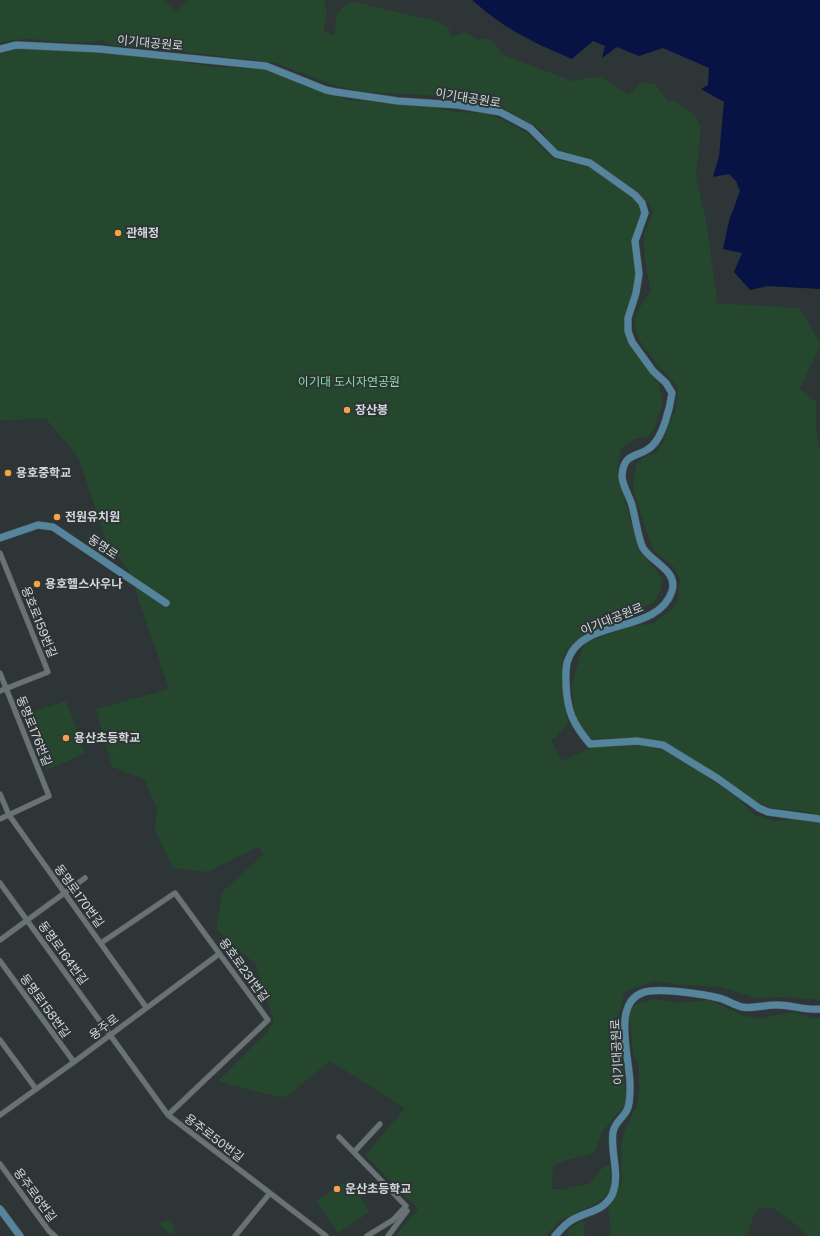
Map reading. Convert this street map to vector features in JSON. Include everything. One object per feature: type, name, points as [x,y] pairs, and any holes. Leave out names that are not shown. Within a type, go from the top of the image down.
[{"type":"street","name":"이기대공원로","points":[[0,49],[16,45],[99,49],[266,66],[326,90],[336,92],[398,101],[458,105],[500,112],[530,128],[556,154],[590,164],[635,195],[642,203],[645,213],[635,241],[639,274],[636,293],[628,318],[628,331],[632,342],[653,371],[666,382],[672,393],[670,406],[659,436],[652,447],[630,457],[624,465],[622,477],[636,518],[642,547],[665,569],[671,576],[673,582],[668,600],[656,612],[594,635],[574,649],[568,660],[566,668],[568,709],[578,729],[590,744],[637,741],[663,745],[717,778],[759,808],[768,812],[820,819]]},
{"type":"street","name":"동명로","points":[[0,538],[38,525],[53,527],[166,603]]},
{"type":"street","name":"용호로159번길","points":[[0,553],[48,672],[0,691]]},
{"type":"street","name":"동명로176번길","points":[[0,673],[49,796],[8,815]]},
{"type":"street","name":"동명로170번길","points":[[0,794],[8,815],[146,1007]]},
{"type":"street","points":[[0,819],[8,815]]},
{"type":"street","points":[[0,940],[85,878]]},
{"type":"street","name":"동명로164번길","points":[[0,883],[110,1036]]},
{"type":"street","name":"용호로231번길","points":[[101,943],[175,893],[268,1020],[168,1115]]},
{"type":"street","name":"용주로","points":[[0,1115],[110,1036],[146,1007],[219,954]]},
{"type":"street","name":"동명로158번길","points":[[0,961],[74,1062]]},
{"type":"street","name":"이기대공원로","points":[[555,1236],[564,1225],[572,1219],[596,1211],[605,1205],[616,1186],[613,1132],[616,1124],[627,1109],[630,1086],[626,1061],[624,1023],[626,1009],[636,997],[650,991],[665,991],[721,998],[743,1007],[775,1005],[813,1010],[820,1009]]},
{"type":"street","name":"용주로50번길","points":[[110,1036],[168,1115],[326,1236]]},
{"type":"street","points":[[0,1040],[36,1089]]},
{"type":"street","points":[[354,1152],[380,1124]]},
{"type":"street","points":[[339,1137],[406,1206],[407,1211],[388,1236]]},
{"type":"street","name":"용주로6번길","points":[[0,1164],[49,1231],[55,1236]]},
{"type":"street","points":[[235,1236],[270,1193]]},
{"type":"street","points":[[367,1236],[393,1220],[406,1206]]},
{"type":"street","points":[[0,1209],[20,1236]]},
{"type":"street","points":[[44,1236],[49,1231]]},
{"type":"green space","points":[[0,0],[164,0],[176,12],[188,0],[324,0],[327,14],[323,31],[334,36],[337,13],[350,1],[436,21],[448,27],[452,38],[464,32],[478,40],[485,38],[493,42],[504,55],[572,81],[599,76],[629,95],[641,82],[656,85],[668,101],[675,101],[695,116],[701,127],[696,177],[706,220],[717,299],[715,303],[799,308],[820,343],[820,347],[800,388],[816,402],[816,429],[820,450],[820,816],[807,812],[772,808],[756,801],[677,749],[651,740],[591,738],[584,733],[574,716],[572,685],[582,648],[589,641],[627,627],[654,623],[674,607],[678,597],[680,579],[673,566],[654,551],[633,489],[636,464],[646,456],[656,453],[665,439],[668,424],[675,413],[678,388],[650,356],[638,337],[635,328],[636,315],[651,290],[645,262],[644,239],[653,212],[650,206],[638,194],[593,161],[558,152],[549,143],[543,131],[499,105],[469,102],[439,96],[367,92],[339,87],[276,63],[146,47],[114,46],[103,40],[78,43],[26,39],[0,43]]},
{"type":"green space","name":"이기대 도시자연공원","points":[[16,49],[64,50],[164,59],[212,67],[268,69],[327,93],[349,100],[429,106],[456,112],[485,113],[501,119],[529,134],[552,158],[592,168],[632,195],[641,207],[641,213],[636,227],[637,276],[627,317],[640,355],[658,383],[662,396],[662,407],[652,433],[648,436],[634,439],[621,449],[617,473],[639,549],[662,578],[660,592],[651,604],[578,639],[565,653],[563,669],[568,723],[556,737],[551,740],[562,761],[594,746],[625,744],[659,748],[696,769],[738,798],[755,815],[774,821],[796,819],[820,823],[820,1000],[785,997],[756,998],[721,987],[678,985],[657,981],[625,992],[617,1021],[627,1103],[603,1131],[594,1153],[561,1162],[553,1167],[552,1189],[562,1189],[589,1184],[604,1166],[610,1165],[611,1184],[609,1193],[599,1202],[560,1221],[546,1236],[395,1236],[418,1209],[365,1155],[405,1108],[330,1061],[286,1097],[274,1096],[218,1081],[267,1032],[274,1022],[256,965],[216,929],[222,892],[264,854],[258,847],[207,872],[173,868],[155,830],[157,809],[144,779],[112,767],[96,709],[169,689],[129,571],[106,540],[78,457],[46,419],[0,420],[0,54]]},
{"type":"green space","points":[[66,701],[85,753],[46,771],[26,714]]},
{"type":"green space","points":[[654,999],[677,1003],[709,1000],[745,1016],[760,1019],[795,1012],[813,1019],[820,1017],[820,1236],[807,1236],[795,1224],[773,1208],[760,1208],[753,1217],[747,1236],[608,1236],[611,1234],[608,1209],[622,1182],[621,1146],[626,1126],[636,1108],[639,1095],[639,1065],[633,1053],[629,1012],[636,1004]]},
{"type":"green space","points":[[349,1179],[370,1212],[338,1233],[316,1201]]},
{"type":"green space","points":[[166,1220],[175,1226],[174,1233],[169,1233],[161,1227],[160,1223]]},
{"type":"green space","points":[[582,1221],[585,1222],[584,1232],[586,1236],[569,1236],[567,1233],[571,1227]]},
{"type":"shaded area","points":[[472,0],[820,0],[820,289],[768,286],[750,290],[734,272],[742,253],[723,249],[729,221],[740,191],[736,181],[729,174],[713,177],[719,156],[724,102],[701,89],[708,85],[709,68],[663,48],[639,56],[617,47],[602,58],[605,46],[593,41],[572,59],[544,47],[507,27]]},
{"type":"place","name":"관해정","points":[[118,233]]},
{"type":"place","name":"장산봉","points":[[347,410]]},
{"type":"place","name":"용호중학교","points":[[8,473]]},
{"type":"place","name":"전원유치원","points":[[57,517]]},
{"type":"place","name":"용호헬스사우나","points":[[37,584]]},
{"type":"place","name":"용산초등학교","points":[[66,738]]},
{"type":"place","name":"운산초등학교","points":[[337,1189]]}]
